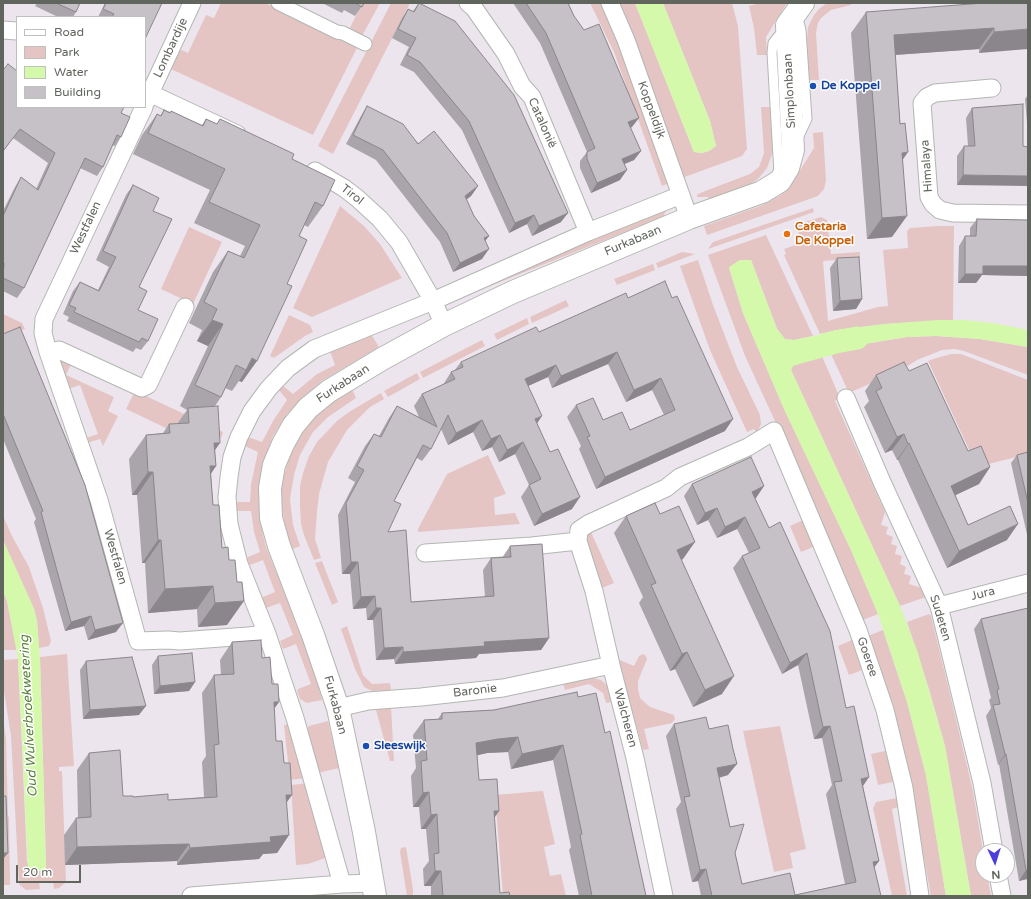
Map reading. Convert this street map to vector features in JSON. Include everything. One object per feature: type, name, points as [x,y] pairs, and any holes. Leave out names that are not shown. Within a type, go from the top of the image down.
[{"type":"street","name":"Lombardije","points":[[146,99],[192,3]]},
{"type":"street","points":[[278,3],[365,44]]},
{"type":"street","name":"Catalonië","points":[[468,3],[474,8],[506,54],[522,86],[532,97],[588,232]]},
{"type":"street","name":"Koppeldijk","points":[[610,3],[626,40],[689,218]]},
{"type":"street","name":"Simplonbaan","points":[[780,181],[788,168],[793,150],[795,13]]},
{"type":"street","points":[[3,30],[16,31]]},
{"type":"street","name":"Himalaya","points":[[992,88],[935,93],[927,97],[922,103],[929,197],[932,204],[940,210],[953,213],[1028,214]]},
{"type":"street","points":[[146,99],[254,142]]},
{"type":"street","name":"Westfalen","points":[[142,108],[44,319],[42,332],[99,500],[138,641],[180,641],[267,634]]},
{"type":"street","name":"Tirol","points":[[304,164],[344,188],[380,219],[399,242],[433,301],[444,324]]},
{"type":"street","name":"Furkabaan","points":[[375,890],[338,708],[314,635],[279,546],[271,518],[270,488],[274,465],[293,426],[308,408],[329,391],[444,324],[513,292],[689,218],[762,192],[780,181]]},
{"type":"street","name":"Furkabaan","points":[[342,884],[295,718],[267,634],[239,564],[229,524],[227,497],[228,477],[232,457],[239,436],[252,411],[269,388],[288,368],[314,349],[433,301],[588,232],[681,195]]},
{"type":"street","points":[[48,352],[59,350],[142,388],[148,385],[185,307]]},
{"type":"street","name":"Sudeten","points":[[846,398],[882,482],[939,606],[982,783],[993,843]]},
{"type":"street","name":"Goeree","points":[[578,541],[579,530],[588,524],[666,488],[680,477],[748,447],[774,431],[858,630],[885,710],[904,788],[920,896]]},
{"type":"street","points":[[425,553],[532,546],[578,541]]},
{"type":"street","name":"Walcheren","points":[[578,541],[594,591],[635,758],[664,896]]},
{"type":"street","name":"Jura","points":[[939,606],[1028,583]]},
{"type":"street","name":"Baronie","points":[[338,708],[368,701],[503,688],[611,665]]},
{"type":"street","points":[[1000,883],[1002,896]]},
{"type":"street","points":[[191,896],[342,884],[375,890]]},
{"type":"lane","points":[[780,181],[777,155],[772,53],[773,43],[795,13]]},
{"type":"green space","points":[[221,3],[265,3],[338,39],[345,37],[359,44],[313,135],[171,69],[180,51],[182,50],[188,53],[206,15],[214,18]]},
{"type":"green space","points":[[362,3],[380,3],[361,38],[348,32]]},
{"type":"green space","points":[[391,3],[410,3],[333,154],[318,146]]},
{"type":"green space","points":[[590,3],[603,3],[670,183],[662,186],[614,52]]},
{"type":"green space","points":[[616,3],[635,3],[694,152],[702,153],[709,151],[716,146],[710,121],[663,3],[732,3],[738,26],[747,149],[742,156],[682,178]]},
{"type":"green space","points":[[760,3],[787,3],[766,37],[767,55],[757,55],[754,28],[749,6]]},
{"type":"green space","points":[[827,3],[851,3],[851,5],[831,10],[821,18],[818,23],[816,33],[819,80],[809,80],[807,40],[808,27],[814,15]]},
{"type":"green space","points":[[761,107],[771,107],[774,149],[767,168],[758,179],[749,185],[709,200],[708,197],[697,197],[700,193],[750,174],[759,167],[764,153]]},
{"type":"green space","points":[[823,132],[826,180],[824,189],[818,196],[707,235],[704,226],[763,205],[781,195],[792,183],[814,148],[813,133]]},
{"type":"green space","points":[[340,206],[364,226],[380,244],[402,278],[312,317],[293,308]]},
{"type":"green space","points":[[813,208],[814,212],[708,249],[713,242]]},
{"type":"green space","points":[[668,209],[664,214],[665,216],[475,292],[473,290],[524,265]]},
{"type":"green space","points":[[821,217],[827,220],[831,254],[860,252],[860,258],[823,261],[828,321],[878,307],[888,306],[883,250],[908,248],[907,231],[910,228],[938,226],[954,226],[953,320],[885,324],[837,330],[820,334],[784,255],[786,254],[784,249],[802,243],[796,225]]},
{"type":"green space","points":[[189,227],[222,242],[193,304],[161,289]]},
{"type":"green space","points":[[766,235],[813,336],[794,340],[785,339],[777,329],[751,260],[740,260],[729,268],[743,313],[784,409],[851,550],[878,614],[863,620],[810,497],[745,356],[708,255]]},
{"type":"green space","points":[[682,252],[695,254],[658,268],[656,263]]},
{"type":"green space","points":[[698,260],[713,305],[737,367],[760,415],[761,424],[757,433],[754,429],[747,432],[710,350],[680,266]]},
{"type":"green space","points":[[653,264],[655,270],[617,285],[614,279]]},
{"type":"green space","points":[[566,300],[569,306],[532,323],[530,317]]},
{"type":"green space","points":[[3,314],[22,323],[25,329],[3,337]]},
{"type":"green space","points":[[289,315],[310,325],[313,332],[274,358],[270,356]]},
{"type":"green space","points":[[527,318],[529,324],[497,340],[494,334]]},
{"type":"green space","points":[[371,334],[379,347],[322,381],[301,399],[287,414],[273,436],[261,474],[259,509],[266,547],[308,651],[322,700],[307,703],[300,699],[297,691],[298,689],[311,684],[296,644],[283,649],[280,641],[293,635],[280,603],[266,608],[262,599],[263,597],[275,592],[263,560],[250,565],[247,559],[248,557],[260,552],[254,532],[251,511],[237,511],[236,502],[250,502],[251,484],[258,452],[245,446],[248,437],[262,442],[273,421],[287,400],[279,390],[282,385],[293,394],[317,374],[335,365],[330,351]]},
{"type":"green space","points":[[936,336],[980,339],[1028,347],[1028,375],[964,351],[955,349],[942,350],[917,360],[903,369],[849,393],[830,352],[864,344],[907,337]]},
{"type":"green space","points":[[482,340],[485,346],[423,378],[420,372]]},
{"type":"green space","points":[[821,354],[840,398],[835,401],[885,512],[881,525],[888,527],[886,534],[893,537],[891,544],[897,546],[895,554],[902,556],[900,564],[906,567],[904,574],[911,576],[909,584],[925,589],[926,597],[900,606],[791,370],[795,361]]},
{"type":"green space","points":[[951,354],[961,354],[1028,380],[1028,454],[977,467],[928,361]]},
{"type":"green space","points":[[67,359],[71,364],[66,375],[114,397],[108,411],[118,416],[103,446],[100,439],[87,443],[86,438],[98,434],[80,385],[68,389],[58,362]]},
{"type":"green space","points":[[417,373],[420,379],[388,397],[384,391]]},
{"type":"green space","points":[[135,391],[223,432],[221,438],[201,429],[172,431],[126,409]]},
{"type":"green space","points":[[353,391],[356,398],[328,417],[313,432],[300,455],[294,475],[290,499],[293,525],[300,546],[293,549],[286,533],[282,507],[282,481],[289,459],[298,439],[312,419],[333,401]]},
{"type":"green space","points":[[381,393],[384,399],[370,407],[347,430],[328,462],[319,494],[315,539],[321,558],[314,560],[301,524],[300,506],[300,486],[309,456],[317,442],[337,421]]},
{"type":"green space","points":[[488,455],[506,494],[494,498],[495,515],[515,513],[520,524],[418,532],[418,529],[447,474]]},
{"type":"green space","points":[[3,516],[29,567],[43,608],[51,641],[49,646],[39,648],[37,621],[34,609],[3,540]]},
{"type":"green space","points":[[803,521],[814,545],[813,547],[801,552],[790,526]]},
{"type":"green space","points":[[590,530],[614,583],[602,588],[600,588],[585,535]]},
{"type":"green space","points":[[322,561],[338,602],[332,605],[315,563]]},
{"type":"green space","points":[[3,591],[7,601],[17,650],[3,650]]},
{"type":"green space","points":[[929,614],[931,616],[973,791],[982,843],[975,843],[975,883],[989,883],[991,896],[971,896],[945,746],[929,689],[907,622]]},
{"type":"green space","points":[[347,626],[363,675],[372,684],[390,683],[391,690],[372,691],[364,687],[355,669],[341,629]]},
{"type":"green space","points":[[883,630],[907,702],[926,775],[946,896],[931,896],[909,776],[868,636]]},
{"type":"green space","points":[[852,640],[862,669],[849,675],[838,646]]},
{"type":"green space","points":[[67,654],[74,766],[59,767],[59,771],[62,771],[66,882],[59,888],[54,889],[53,881],[39,882],[40,889],[26,890],[19,884],[11,736],[3,685],[3,660],[18,659],[27,862],[34,871],[41,871],[46,869],[40,657]]},
{"type":"green space","points":[[643,654],[647,659],[638,681],[640,698],[650,707],[674,715],[675,719],[672,723],[644,729],[649,749],[643,750],[619,663],[620,660],[634,666],[639,656]]},
{"type":"green space","points":[[590,677],[601,680],[607,685],[610,690],[612,702],[606,703],[603,693],[589,684],[565,690],[563,683]]},
{"type":"green space","points":[[391,706],[394,761],[390,761],[376,710],[382,707]]},
{"type":"green space","points":[[3,718],[6,738],[10,885],[3,885]]},
{"type":"green space","points":[[328,721],[339,768],[318,773],[306,730],[309,726]]},
{"type":"green space","points":[[290,724],[307,778],[290,780],[284,725]]},
{"type":"green space","points":[[780,726],[806,849],[790,853],[793,868],[774,872],[743,731]]},
{"type":"green space","points":[[885,751],[887,752],[893,782],[878,785],[871,754]]},
{"type":"green space","points":[[309,783],[331,856],[308,864],[296,865],[291,785]]},
{"type":"green space","points":[[543,791],[555,844],[544,847],[550,876],[561,874],[566,896],[503,896],[495,795]]},
{"type":"green space","points":[[897,798],[898,807],[892,809],[907,896],[892,896],[873,808],[876,802]]},
{"type":"green space","points":[[406,847],[413,896],[407,896],[400,852],[401,848]]},
{"type":"water","points":[[635,3],[663,3],[710,121],[716,146],[709,151],[702,153],[694,152]]},
{"type":"water","points":[[740,260],[751,260],[777,329],[785,339],[794,340],[813,336],[821,354],[795,361],[791,370],[900,606],[918,653],[945,746],[971,896],[946,896],[926,775],[907,702],[878,614],[851,550],[784,409],[743,313],[729,267]]},
{"type":"water","points":[[938,320],[965,320],[993,323],[1028,330],[1028,347],[980,339],[936,336],[907,337],[864,344],[830,352],[820,334],[837,330],[885,324]]},
{"type":"water","name":"Oud Wulverbroekwetering","points":[[3,540],[34,609],[37,621],[40,660],[46,869],[41,871],[34,871],[28,868],[18,659],[7,601],[3,591]]},
{"type":"building","points":[[56,3],[80,3],[76,12]]},
{"type":"building","points":[[106,3],[162,3],[146,37],[146,16],[113,16],[114,14],[103,9]]},
{"type":"building","points":[[355,3],[364,3],[362,7]]},
{"type":"building","points":[[419,3],[455,21],[514,95],[568,213],[539,226],[534,215],[515,223],[469,121],[420,62],[407,55],[416,38],[398,29],[408,9],[414,12]]},
{"type":"building","points":[[526,3],[568,3],[574,16],[584,30],[599,24],[639,118],[628,122],[641,151],[622,159],[627,170],[597,183],[587,159],[587,152],[595,148],[546,33]]},
{"type":"building","points":[[984,3],[1028,3],[1028,29],[994,32],[994,28],[894,35],[900,124],[905,123],[908,152],[902,153],[907,216],[882,218],[866,12]]},
{"type":"building","points":[[8,64],[16,70],[16,108],[124,108],[121,113],[130,117],[121,137],[117,135],[103,167],[85,158],[24,288],[3,278],[3,216],[21,177],[38,190],[55,153],[20,129],[3,151],[3,70]]},
{"type":"building","points":[[1023,104],[1023,146],[1028,147],[1028,176],[963,175],[964,146],[975,146],[972,108]]},
{"type":"building","points":[[367,106],[403,124],[418,144],[434,131],[478,186],[465,196],[474,216],[489,236],[484,238],[489,249],[460,263],[447,233],[383,150],[353,135]]},
{"type":"building","points":[[164,110],[170,113],[171,111],[203,126],[206,119],[217,124],[220,119],[294,154],[292,159],[335,180],[323,206],[315,202],[299,236],[307,240],[287,284],[292,286],[257,361],[252,358],[246,370],[236,365],[221,397],[195,385],[223,324],[212,320],[217,309],[204,302],[228,251],[244,258],[260,225],[209,202],[225,169],[148,133],[157,114],[161,116]]},
{"type":"building","points":[[133,185],[159,198],[153,211],[172,219],[139,287],[147,291],[138,310],[158,319],[148,341],[142,338],[139,342],[74,312],[76,308],[69,305],[80,282],[99,291],[116,257],[103,251]]},
{"type":"building","points":[[977,219],[1028,220],[1028,266],[983,266],[983,274],[965,274],[965,236],[976,236]]},
{"type":"building","points":[[859,257],[862,299],[840,301],[837,258]]},
{"type":"building","points":[[665,281],[672,298],[677,296],[733,419],[605,477],[587,437],[590,436],[576,405],[593,398],[603,420],[622,412],[630,430],[675,410],[661,378],[634,390],[617,352],[561,376],[556,365],[525,379],[542,416],[535,419],[550,452],[558,449],[580,497],[542,514],[529,485],[541,479],[523,442],[507,450],[500,435],[491,439],[482,420],[456,433],[448,415],[431,449],[423,445],[394,501],[401,504],[388,532],[406,530],[411,602],[494,596],[491,558],[511,557],[510,546],[542,544],[549,638],[484,642],[485,646],[403,652],[403,647],[384,648],[381,608],[376,608],[375,596],[361,597],[358,562],[351,562],[346,503],[364,470],[357,466],[374,434],[381,437],[397,406],[437,427],[422,394],[455,379],[451,372],[463,367],[461,362],[536,327],[539,332],[626,293],[628,298]]},
{"type":"building","points":[[20,327],[85,485],[123,623],[95,630],[91,616],[71,622],[41,512],[43,511],[3,414],[3,334]]},
{"type":"building","points":[[904,362],[909,371],[927,363],[968,451],[981,446],[990,467],[951,486],[968,525],[1010,506],[1018,524],[959,551],[909,443],[908,444],[904,434],[897,437],[876,391],[882,388],[876,375]]},
{"type":"building","points":[[218,406],[220,443],[214,443],[216,466],[210,466],[213,505],[219,505],[222,548],[228,547],[229,560],[235,560],[237,582],[242,582],[244,601],[215,603],[213,586],[165,589],[161,540],[158,540],[153,472],[148,472],[146,435],[170,433],[169,424],[189,423],[188,408]]},
{"type":"building","points":[[1028,452],[1028,503],[1017,455]]},
{"type":"building","points":[[751,457],[764,486],[752,492],[769,528],[780,522],[830,631],[846,708],[854,706],[869,777],[861,779],[879,861],[873,862],[881,896],[712,896],[706,869],[700,870],[684,797],[690,796],[674,724],[706,717],[709,729],[728,725],[737,764],[717,768],[730,827],[744,824],[735,853],[742,884],[790,873],[795,895],[856,882],[834,782],[842,781],[830,726],[823,727],[807,653],[790,663],[742,556],[760,548],[745,517],[725,527],[717,508],[705,513],[692,484]]},
{"type":"building","points":[[655,503],[660,514],[679,506],[695,542],[677,550],[734,676],[705,690],[687,652],[682,654],[651,585],[656,583],[626,516]]},
{"type":"building","points":[[1028,608],[1028,870],[1026,870],[1006,754],[993,705],[1000,704],[997,690],[999,689],[981,619]]},
{"type":"building","points":[[261,640],[262,658],[270,657],[272,684],[278,684],[279,702],[274,702],[276,741],[282,741],[284,763],[290,763],[292,795],[286,795],[289,835],[270,837],[271,842],[190,848],[189,844],[77,847],[76,818],[91,817],[89,753],[120,750],[123,796],[133,797],[168,794],[168,800],[217,797],[214,745],[219,744],[214,675],[234,674],[232,642]]},
{"type":"building","points":[[192,653],[195,682],[160,686],[158,656]]},
{"type":"building","points":[[132,657],[146,706],[90,710],[86,661]]},
{"type":"building","points":[[577,692],[578,697],[596,693],[605,733],[610,731],[646,896],[592,896],[580,835],[582,834],[563,745],[522,754],[518,737],[476,743],[479,780],[497,779],[499,811],[494,811],[500,893],[509,892],[510,896],[443,896],[441,871],[435,871],[434,854],[439,853],[437,814],[431,815],[429,792],[423,793],[421,761],[427,760],[424,720],[442,719],[442,713],[494,710]]},
{"type":"building","points":[[3,796],[6,796],[8,853],[3,853]]},
{"type":"waterway","points":[[789,355],[836,342],[857,338]]},
{"type":"place","name":"De Koppel","points":[[813,86]]},
{"type":"place","name":"Cafetaria De Koppel","points":[[787,234]]},
{"type":"place","name":"Sleeswijk","points":[[366,746]]}]
